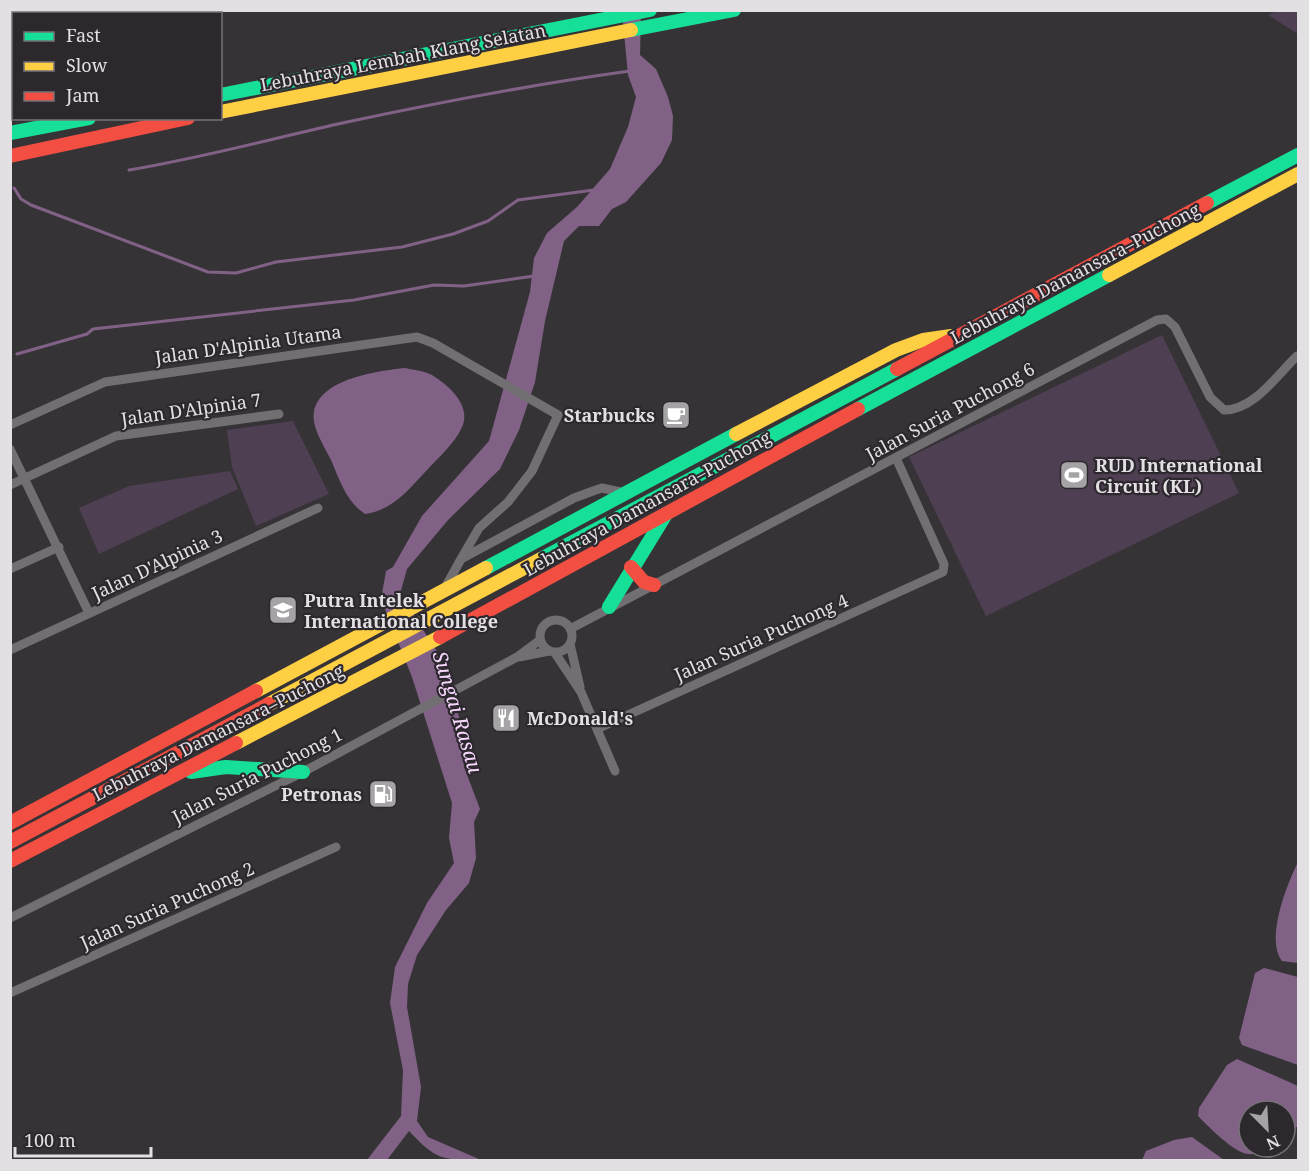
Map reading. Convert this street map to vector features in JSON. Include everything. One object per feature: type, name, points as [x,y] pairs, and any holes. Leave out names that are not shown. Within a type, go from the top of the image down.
[{"type":"highway","name":"Lebuhraya Lembah Klang Selatan","points":[[222,94],[650,10]]},
{"type":"highway","name":"Lebuhraya Lembah Klang Selatan","points":[[222,112],[734,10]]},
{"type":"highway","points":[[10,133],[78,120]]},
{"type":"highway","points":[[10,156],[179,120]]},
{"type":"highway","name":"Lebuhraya Damansara–Puchong","points":[[10,842],[1299,155]]},
{"type":"highway","name":"Lebuhraya Damansara–Puchong","points":[[10,861],[381,668],[668,511],[1299,174]]},
{"type":"highway","points":[[10,823],[885,356],[934,336],[957,336]]},
{"type":"highway","points":[[609,607],[631,567],[668,511]]},
{"type":"highway","points":[[631,567],[644,582],[654,585]]},
{"type":"highway","points":[[171,776],[213,768],[303,772]]},
{"type":"street","name":"Jalan Suria Puchong 6","points":[[570,629],[1157,320],[1166,320],[1175,327],[1210,397],[1224,410],[1240,407],[1254,399],[1297,356]]},
{"type":"street","name":"Jalan D'Alpinia Utama","points":[[10,425],[105,382],[423,337],[558,415],[532,471],[518,491],[486,522]]},
{"type":"street","name":"Jalan D'Alpinia 7","points":[[10,485],[116,436],[279,414]]},
{"type":"street","points":[[10,449],[89,613]]},
{"type":"street","name":"Jalan Suria Puchong 4","points":[[597,729],[942,572],[944,564],[896,458]]},
{"type":"street","points":[[461,559],[593,491],[602,488],[629,493]]},
{"type":"street","name":"Jalan D'Alpinia 3","points":[[10,650],[318,508]]},
{"type":"street","points":[[486,522],[485,532],[497,539]]},
{"type":"street","points":[[442,592],[479,528],[486,522]]},
{"type":"street","points":[[10,569],[59,547]]},
{"type":"street","points":[[581,692],[552,652],[540,640],[541,630],[553,620],[563,622],[570,629],[570,644],[581,692],[615,771]]},
{"type":"street","name":"Jalan Suria Puchong 1","points":[[10,918],[303,772],[517,657],[540,640]]},
{"type":"street","points":[[552,652],[570,644]]},
{"type":"street","name":"Jalan Suria Puchong 1","points":[[517,657],[552,652]]},
{"type":"street","name":"Jalan Suria Puchong 2","points":[[10,993],[336,847]]},
{"type":"shaded area","points":[[1279,10],[1298,11],[1298,34],[1268,15]]},
{"type":"shaded area","points":[[622,11],[641,11],[640,55],[656,69],[668,97],[673,116],[672,140],[661,163],[626,202],[612,209],[599,226],[579,226],[564,241],[545,321],[535,382],[519,430],[500,469],[448,520],[407,569],[400,594],[438,653],[459,717],[464,767],[480,809],[474,822],[476,858],[469,883],[446,910],[417,955],[408,984],[407,1007],[421,1087],[417,1121],[428,1137],[481,1160],[457,1160],[440,1156],[426,1148],[409,1131],[387,1160],[367,1160],[401,1116],[403,1070],[390,1003],[395,967],[427,903],[454,863],[449,838],[452,803],[412,677],[381,599],[386,571],[393,567],[422,516],[489,441],[530,292],[534,258],[547,233],[577,207],[610,169],[628,127],[636,97],[628,75]]},
{"type":"shaded area","name":"RUD International Circuit (KL)","points":[[1162,335],[1239,493],[986,616],[909,457]]},
{"type":"shaded area","points":[[405,368],[429,374],[445,384],[457,396],[464,411],[462,427],[451,444],[406,492],[392,504],[365,514],[358,509],[344,490],[316,430],[314,412],[319,400],[327,391],[339,384],[366,374]]},
{"type":"shaded area","points":[[293,421],[329,494],[256,526],[232,467],[227,430]]},
{"type":"shaded area","points":[[230,471],[238,489],[99,554],[79,508],[129,486]]},
{"type":"shaded area","points":[[1298,862],[1298,963],[1282,961],[1277,951],[1276,939],[1279,912]]},
{"type":"shaded area","points":[[1264,968],[1298,977],[1298,1065],[1242,1045],[1239,1038],[1255,973]]},
{"type":"shaded area","points":[[1237,1059],[1298,1086],[1298,1126],[1297,1099],[1237,1099],[1237,1150],[1222,1138],[1198,1116],[1199,1108],[1227,1065]]},
{"type":"shaded area","points":[[1192,1137],[1224,1160],[1142,1160],[1146,1151],[1174,1140]]},
{"type":"waterway","points":[[129,170],[184,160],[418,107],[630,71]]},
{"type":"waterway","points":[[14,188],[21,199],[31,205],[208,272],[236,273],[276,262],[402,247],[453,234],[488,221],[518,200],[594,190]]},
{"type":"waterway","points":[[17,354],[87,334],[93,329],[354,300],[434,285],[464,286],[534,276]]},
{"type":"traffic: fast","points":[[222,95],[650,10]]},
{"type":"traffic: fast","points":[[631,30],[734,10]]},
{"type":"traffic: fast","points":[[10,133],[78,120]]},
{"type":"traffic: fast","points":[[1207,203],[1298,155]]},
{"type":"traffic: fast","points":[[858,409],[1109,275]]},
{"type":"traffic: fast","points":[[541,559],[897,369]]},
{"type":"traffic: fast","points":[[486,568],[736,434]]},
{"type":"traffic: fast","points":[[609,607],[666,514]]},
{"type":"traffic: fast","points":[[191,772],[226,767],[303,772]]},
{"type":"traffic: slow","points":[[222,112],[631,30]]},
{"type":"traffic: slow","points":[[1109,275],[1298,174]]},
{"type":"traffic: slow","points":[[736,434],[896,350],[923,340],[951,336]]},
{"type":"traffic: slow","points":[[269,704],[541,559]]},
{"type":"traffic: slow","points":[[256,691],[486,568]]},
{"type":"traffic: slow","points":[[236,743],[440,637]]},
{"type":"traffic: jam","points":[[10,156],[179,120]]},
{"type":"traffic: jam","points":[[897,369],[1207,203]]},
{"type":"traffic: jam","points":[[440,637],[858,409]]},
{"type":"traffic: jam","points":[[631,567],[644,582],[654,585]]},
{"type":"traffic: jam","points":[[10,823],[256,691]]},
{"type":"traffic: jam","points":[[10,842],[269,704]]},
{"type":"traffic: jam","points":[[10,861],[236,743]]},
{"type":"place","name":"Starbucks","points":[[676,415]]},
{"type":"place","name":"RUD International Circuit (KL)","points":[[1074,475]]},
{"type":"place","name":"Putra Intelek International College","points":[[283,610]]},
{"type":"place","name":"McDonald's","points":[[506,718]]},
{"type":"place","name":"Petronas","points":[[383,794]]},
{"type":"water label","name":"Sungai Rasau","points":[[458,712]]}]
